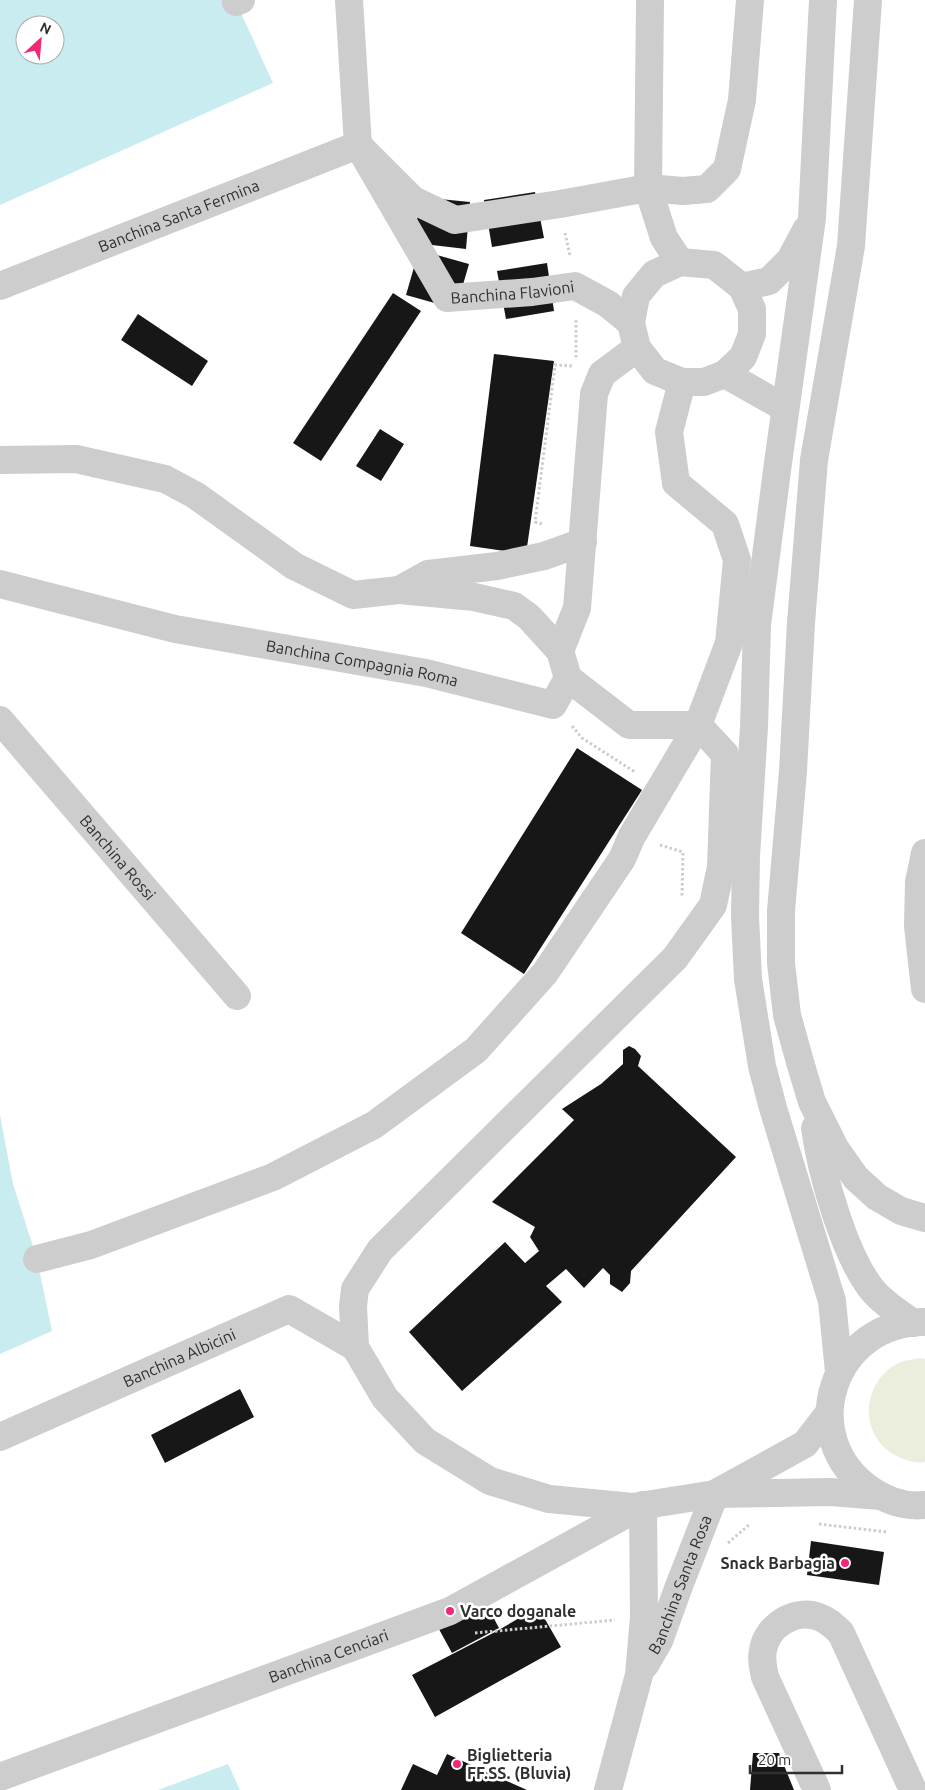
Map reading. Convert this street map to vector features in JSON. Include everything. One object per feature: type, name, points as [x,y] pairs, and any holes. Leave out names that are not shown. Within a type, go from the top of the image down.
[{"type":"lane","name":"Banchina Flavioni","points":[[349,0],[358,145],[447,298],[532,292],[575,286],[608,304],[634,336],[655,371],[682,382],[704,382],[725,374]]},
{"type":"lane","points":[[650,0],[648,188],[664,238],[680,262]]},
{"type":"lane","points":[[358,145],[412,200],[456,220],[648,188],[683,191],[707,190],[727,169],[742,100],[750,0]]},
{"type":"lane","points":[[823,0],[812,218],[757,625],[745,916],[748,979],[762,1066],[832,1301],[839,1372]]},
{"type":"lane","points":[[868,0],[851,246],[814,460],[801,623],[793,771],[781,911],[781,962],[787,1014],[812,1102],[818,1151],[840,1225],[859,1268],[873,1291],[889,1307],[922,1322]]},
{"type":"lane","name":"Banchina Santa Fermina","points":[[0,286],[358,145]]},
{"type":"lane","points":[[742,287],[769,281],[790,260],[812,218]]},
{"type":"lane","points":[[560,652],[577,608],[594,394],[602,374],[634,336],[636,296],[654,274],[680,262],[714,265],[742,287],[752,309],[752,334],[743,357],[725,374],[785,408]]},
{"type":"lane","points":[[37,1259],[91,1245],[273,1177],[374,1126],[476,1050],[546,973],[622,859],[632,836],[698,725],[729,643],[737,560],[725,524],[676,483],[669,432],[682,382]]},
{"type":"lane","points":[[0,460],[76,460],[165,479],[195,495],[294,566],[353,595],[400,590],[474,597],[514,606],[529,618],[560,652],[568,678],[629,725],[698,725],[725,754],[721,867],[713,905],[675,958],[380,1250],[355,1289],[353,1306],[355,1347],[385,1398],[425,1441],[490,1481],[549,1499],[634,1507],[715,1494],[830,1492],[881,1496]]},
{"type":"lane","points":[[400,590],[428,574],[497,566],[544,556],[583,542]]},
{"type":"lane","name":"Banchina Compagnia Roma","points":[[0,584],[175,629],[426,673],[553,705],[568,678]]},
{"type":"lane","name":"Banchina Rossi","points":[[0,720],[237,996]]},
{"type":"lane","points":[[925,853],[919,882],[918,926],[925,990]]},
{"type":"lane","points":[[812,1102],[835,1148],[856,1178],[885,1202],[901,1211],[925,1218]]},
{"type":"lane","name":"Banchina Albicini","points":[[0,1437],[289,1309],[355,1347]]},
{"type":"lane","points":[[922,1322],[891,1327],[870,1338],[852,1352],[839,1372],[831,1392],[829,1413],[832,1439],[842,1462],[859,1482],[881,1496],[899,1503],[922,1506]]},
{"type":"lane","points":[[715,1494],[805,1444],[829,1413]]},
{"type":"lane","name":"Banchina Santa Rosa","points":[[639,1675],[659,1641],[715,1494]]},
{"type":"lane","name":"Banchina Santa Rosa","points":[[608,1790],[639,1675],[644,1617],[643,1505]]},
{"type":"lane","name":"Banchina Cenciari","points":[[0,1777],[450,1611],[643,1505]]},
{"type":"lane","points":[[818,1790],[766,1677],[762,1663],[763,1648],[768,1635],[777,1624],[790,1617],[804,1614],[818,1616],[831,1623],[841,1633],[913,1790]]},
{"type":"path","points":[[560,204],[575,286]]},
{"type":"path","points":[[683,852],[682,920],[693,932]]},
{"type":"path","points":[[816,1524],[895,1533]]},
{"type":"green space","points":[[920,1358],[925,1359],[925,1462],[910,1461],[898,1457],[883,1446],[874,1434],[870,1421],[869,1407],[872,1393],[878,1381],[888,1370],[901,1362]]},
{"type":"water","points":[[0,0],[235,0],[273,83],[0,205]]},
{"type":"water","points":[[0,1115],[13,1184],[37,1259],[52,1331],[0,1354]]},
{"type":"water","points":[[228,1764],[240,1790],[158,1790]]},
{"type":"building","points":[[535,192],[544,238],[492,247],[484,200]]},
{"type":"building","points":[[419,197],[470,202],[466,249],[415,243]]},
{"type":"building","points":[[419,250],[469,264],[456,309],[406,295]]},
{"type":"building","points":[[547,263],[554,311],[506,319],[497,271]]},
{"type":"building","points":[[393,293],[421,311],[321,461],[293,443]]},
{"type":"building","points":[[138,314],[208,361],[192,386],[121,340]]},
{"type":"building","points":[[494,354],[554,361],[526,554],[470,546]]},
{"type":"building","points":[[380,429],[404,444],[381,481],[356,466]]},
{"type":"building","points":[[577,748],[642,790],[524,974],[461,933]]},
{"type":"building","points":[[629,1046],[635,1049],[641,1056],[638,1066],[736,1157],[631,1271],[630,1283],[622,1292],[610,1284],[610,1275],[603,1268],[584,1288],[566,1269],[546,1286],[562,1302],[462,1391],[409,1332],[505,1242],[525,1263],[539,1251],[530,1237],[535,1227],[492,1202],[574,1120],[562,1109],[601,1084],[623,1064],[623,1050]]},
{"type":"building","points":[[240,1389],[254,1417],[165,1463],[151,1435]]},
{"type":"building","name":"Snack Barbagia","points":[[811,1541],[884,1552],[879,1585],[807,1575]]},
{"type":"building","points":[[476,1585],[499,1628],[452,1653],[428,1609]]},
{"type":"building","points":[[538,1607],[561,1647],[435,1717],[412,1675],[497,1631]]},
{"type":"building","points":[[753,1753],[779,1753],[794,1790],[750,1790]]},
{"type":"building","name":"Biglietteria FF.SS. (Bluvia)","points":[[447,1754],[527,1790],[401,1790],[413,1764],[437,1775]]},
{"type":"place","name":"Snack Barbagia","points":[[845,1563]]},
{"type":"place","name":"Varco doganale","points":[[450,1611]]},
{"type":"place","name":"Biglietteria FF.SS. (Bluvia)","points":[[457,1764]]}]
